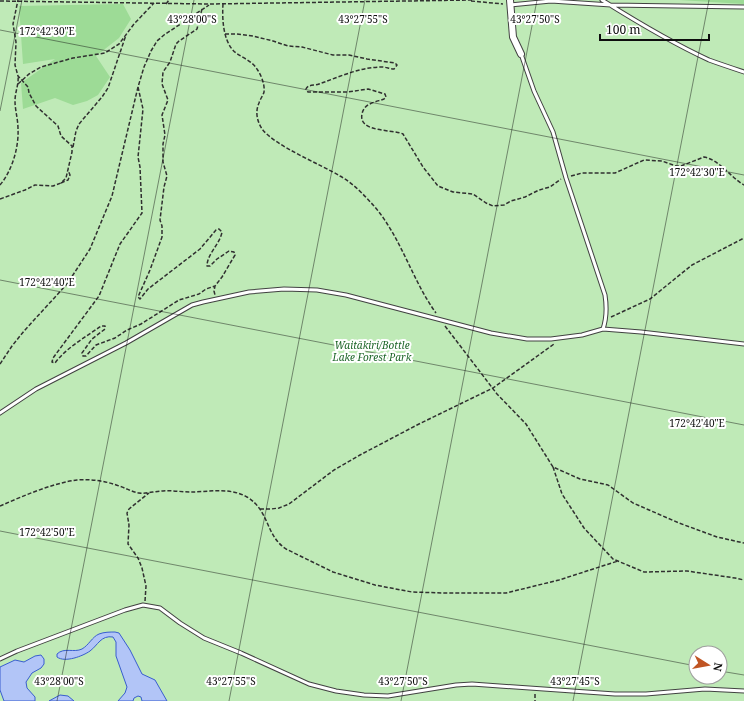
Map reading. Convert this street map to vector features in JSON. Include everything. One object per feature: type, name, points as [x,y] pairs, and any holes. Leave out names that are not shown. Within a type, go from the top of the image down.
[{"type":"street","points":[[510,2],[513,37],[521,54]]},
{"type":"lane","points":[[602,0],[687,50],[744,72]]},
{"type":"lane","points":[[510,2],[551,1],[611,5],[744,7]]},
{"type":"lane","points":[[521,54],[534,91],[553,132],[566,178],[605,295],[607,319],[603,329]]},
{"type":"lane","points":[[0,413],[36,389],[126,343],[182,310],[216,298],[265,290],[295,288],[346,295],[491,333],[527,339],[564,338],[603,329],[744,344]]},
{"type":"lane","points":[[0,659],[17,651],[125,610],[145,606],[160,608],[204,638],[241,653],[308,684],[336,691],[364,695],[388,696],[456,685],[472,684],[615,694],[646,694],[705,689],[744,691]]},
{"type":"path","points":[[0,1],[18,0],[166,4],[472,0],[510,2]]},
{"type":"path","points":[[0,185],[8,173],[15,152],[18,130],[15,98],[18,76],[15,65],[16,42],[13,24],[18,0]]},
{"type":"path","points":[[166,4],[169,0]]},
{"type":"path","points":[[18,84],[29,74],[41,67],[73,58],[105,53],[119,44],[134,24],[154,3]]},
{"type":"path","points":[[0,364],[24,331],[67,284],[90,249],[112,196],[138,87],[151,50],[164,34],[210,4]]},
{"type":"path","points":[[223,4],[222,21],[225,34],[231,48],[255,66],[262,80],[263,94],[256,113],[261,128],[279,143],[346,180],[368,200],[386,222],[429,304],[493,388],[526,424],[553,467],[562,494],[584,528],[613,559],[644,572],[687,571],[744,580]]},
{"type":"path","points":[[202,9],[197,29],[182,38],[176,44],[172,58],[162,76],[163,88],[168,100],[162,114],[165,135],[163,144],[163,162],[167,176],[163,191],[160,220],[162,226],[162,237],[138,296],[140,299],[148,289],[200,249],[216,230],[220,228],[222,232],[221,236],[211,253],[207,266],[210,266],[229,251],[234,252],[235,255],[215,286],[214,291],[216,298]]},
{"type":"path","points":[[0,199],[35,185],[53,186],[61,183],[66,178],[76,131],[79,124],[108,88],[127,34]]},
{"type":"path","points":[[225,34],[258,37],[288,46],[302,47],[333,55],[352,56],[396,63],[394,69],[380,67],[352,72],[309,86],[306,91],[348,92],[368,89],[383,93],[386,97],[384,99],[372,103],[364,110],[361,116],[363,122],[373,129],[403,134],[430,177],[435,184],[442,189],[473,194],[486,203],[496,206],[525,197],[539,190],[550,187],[566,178],[582,173],[615,173],[644,160],[662,161],[678,166],[704,157],[724,168],[744,185]]},
{"type":"path","points":[[18,76],[28,87],[29,93],[36,106],[58,126],[61,136],[73,149]]},
{"type":"path","points":[[138,87],[143,109],[138,157],[140,167],[142,213],[120,244],[97,298],[53,358],[52,362],[55,363],[78,342],[102,326],[105,326],[105,329],[90,342],[82,353],[83,356],[85,356],[96,345],[112,339],[144,322],[179,300],[196,295],[215,286]]},
{"type":"path","points":[[607,319],[650,299],[692,265],[744,238]]},
{"type":"path","points":[[260,508],[279,508],[289,504],[334,470],[360,455],[493,388],[564,338]]},
{"type":"path","points":[[553,467],[580,479],[608,485],[633,503],[679,523],[717,537],[744,543]]},
{"type":"path","points":[[0,506],[51,487],[76,480],[103,480],[139,493],[164,490],[190,492],[205,490],[233,492],[246,497],[260,508],[274,537],[286,549],[333,572],[375,585],[412,592],[506,592],[559,580],[618,561]]},
{"type":"path","points":[[145,606],[146,586],[142,568],[138,558],[128,544],[129,525],[127,513],[128,509],[150,492]]},
{"type":"path","points":[[535,688],[536,701]]},
{"type":"green space","name":"Waitākiri/Bottle Lake Forest Park","points":[[0,0],[744,0],[744,701],[0,701]]},
{"type":"green space","points":[[679,0],[744,0],[744,4]]},
{"type":"green space","points":[[123,4],[131,19],[119,38],[96,56],[110,77],[98,95],[87,101],[73,105],[55,98],[23,109],[21,83],[55,59],[23,64],[19,6]]},
{"type":"water","points":[[105,632],[119,633],[130,650],[142,674],[155,680],[167,701],[142,701],[141,697],[138,696],[134,698],[133,701],[118,701],[125,693],[127,687],[116,656],[116,642],[113,637],[103,639],[90,651],[79,657],[60,659],[57,657],[57,654],[66,650],[82,649],[99,634]]},
{"type":"water","points":[[41,655],[44,659],[44,664],[41,668],[32,673],[26,682],[27,688],[35,697],[35,701],[4,701],[0,690],[0,667],[15,660],[24,662],[35,656]]},
{"type":"water","points":[[60,695],[68,696],[74,701],[49,701]]}]
